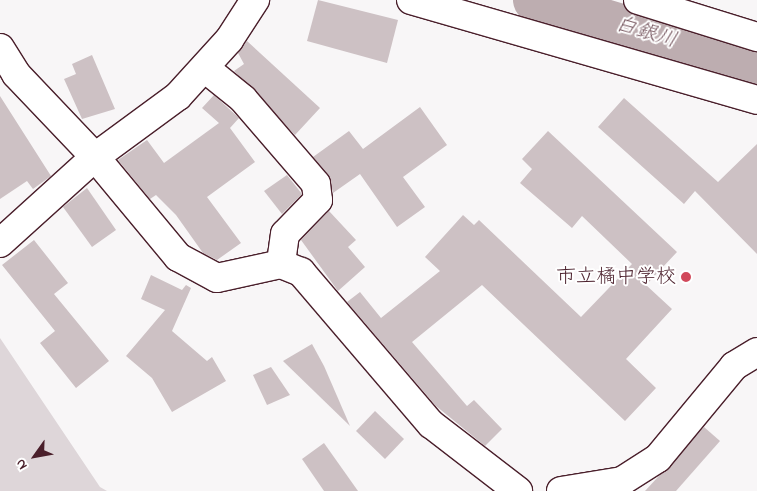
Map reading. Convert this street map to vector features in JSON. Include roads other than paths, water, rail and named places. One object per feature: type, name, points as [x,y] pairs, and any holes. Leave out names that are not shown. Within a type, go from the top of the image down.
[{"type":"street","points":[[0,242],[95,157],[178,96],[206,69],[255,0]]},
{"type":"street","points":[[411,0],[757,100]]},
{"type":"street","points":[[638,0],[757,37]]},
{"type":"street","points":[[0,48],[16,74],[95,157],[178,257],[217,278],[281,264],[300,272],[431,424],[518,491]]},
{"type":"street","points":[[206,69],[243,99],[316,184],[318,200],[285,234],[281,264]]},
{"type":"street","points":[[561,491],[622,481],[658,458],[734,366],[757,352]]},
{"type":"waterway","name":"白銀川","points":[[535,0],[757,67]]},
{"type":"place","name":"市立橘中学校","points":[[686,277]]}]
